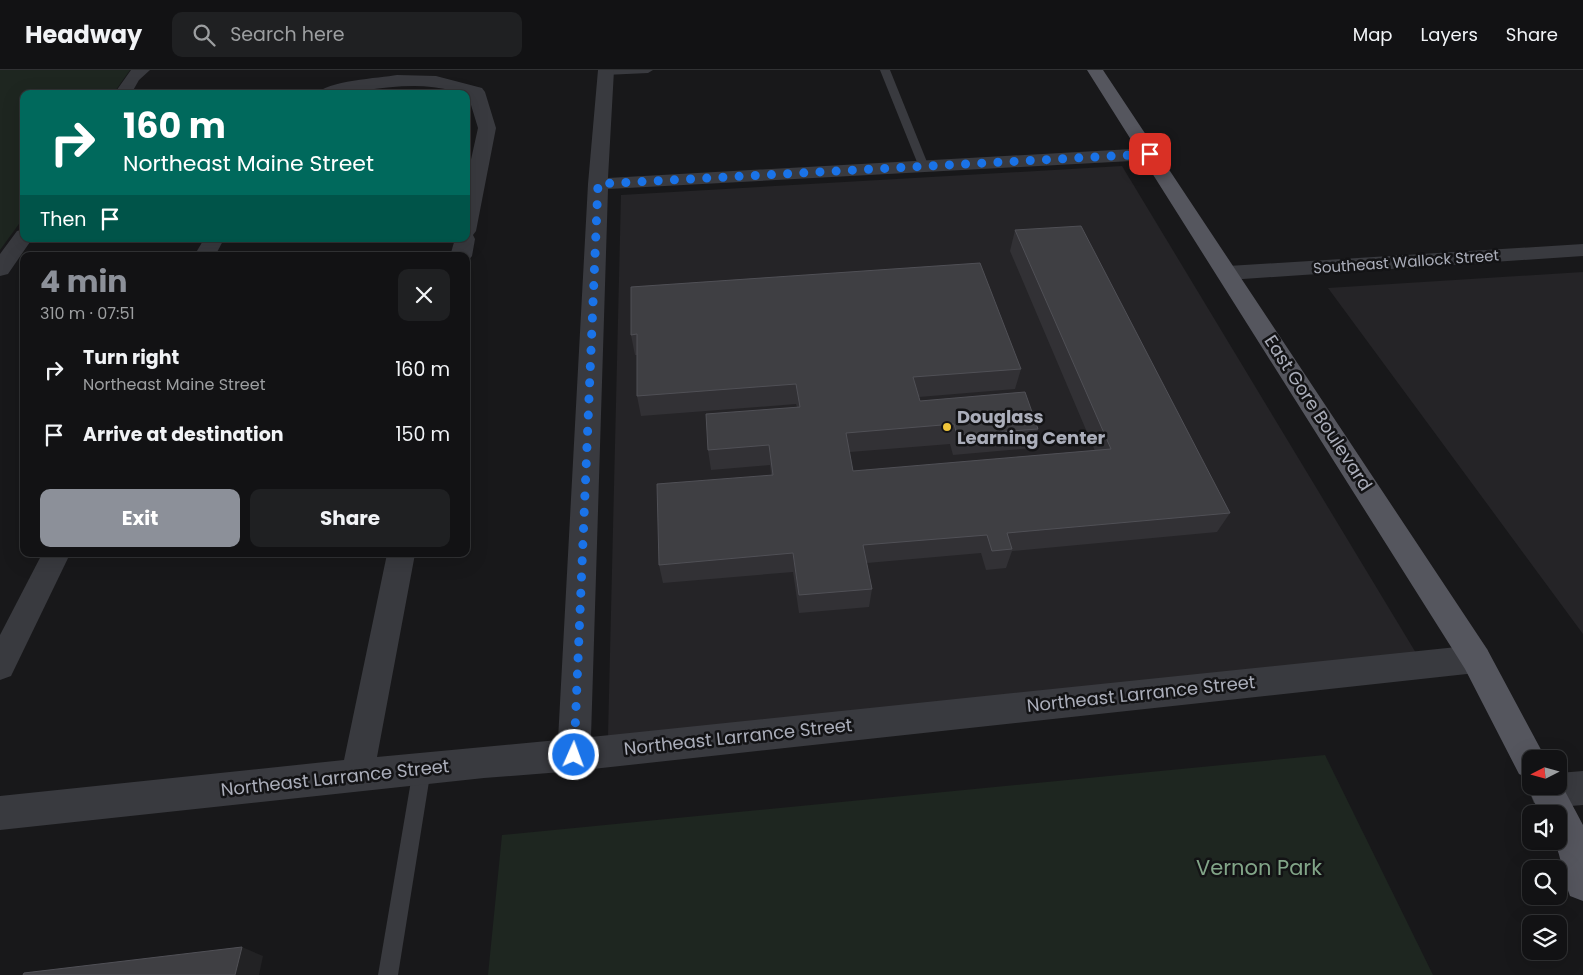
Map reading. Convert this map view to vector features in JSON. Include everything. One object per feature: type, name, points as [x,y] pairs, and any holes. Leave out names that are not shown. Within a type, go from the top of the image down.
[{"type":"main road","name":"East Gore Boulevard","points":[[1095,70],[1476,658],[1525,750]]},
{"type":"main road","name":"East Gore Boulevard","points":[[1549,795],[1579,854],[1583,883]]},
{"type":"street","points":[[125,90],[133,77],[142,70]]},
{"type":"street","points":[[574,755],[598,184],[606,71]]},
{"type":"street","points":[[334,90],[397,80],[436,81],[469,90]]},
{"type":"street","points":[[470,90],[476,92],[487,128],[470,211]]},
{"type":"street","points":[[598,184],[1150,154]]},
{"type":"street","points":[[0,269],[20,241]]},
{"type":"street","name":"Southeast Wallock Street","points":[[1228,274],[1583,250]]},
{"type":"street","points":[[0,666],[54,557]]},
{"type":"street","points":[[357,776],[400,557]]},
{"type":"street","name":"Northeast Larrance Street","points":[[0,813],[574,755],[1476,658]]},
{"type":"street","points":[[1568,791],[1583,788]]},
{"type":"lane","points":[[606,71],[648,70]]},
{"type":"lane","points":[[885,70],[924,167]]},
{"type":"lane","points":[[388,975],[422,769]]},
{"type":"shaded area","name":"Douglass Learning Center","points":[[1122,166],[1419,658],[608,737],[621,195]]},
{"type":"shaded area","points":[[1583,272],[1583,634],[1328,288]]},
{"type":"green space","points":[[0,70],[130,70],[116,90],[20,90],[20,222],[0,250]]},
{"type":"green space","name":"Vernon Park","points":[[1325,755],[1433,975],[488,975],[502,835]]},
{"type":"building","points":[[1081,226],[1230,513],[1007,533],[1012,549],[992,551],[987,535],[863,545],[872,589],[799,595],[793,553],[659,565],[657,484],[773,475],[769,445],[708,450],[706,414],[800,407],[796,384],[637,396],[637,334],[631,335],[631,287],[980,263],[1021,369],[913,377],[920,401],[1025,392],[1038,429],[957,435],[954,424],[846,433],[853,471],[1111,449],[1015,230]]},
{"type":"building","points":[[242,947],[235,975],[23,975],[24,973]]},
{"type":"place","name":"Douglass Learning Center","points":[[947,427]]},
{"type":"route","points":[[574,755],[598,184],[1150,154]]}]
